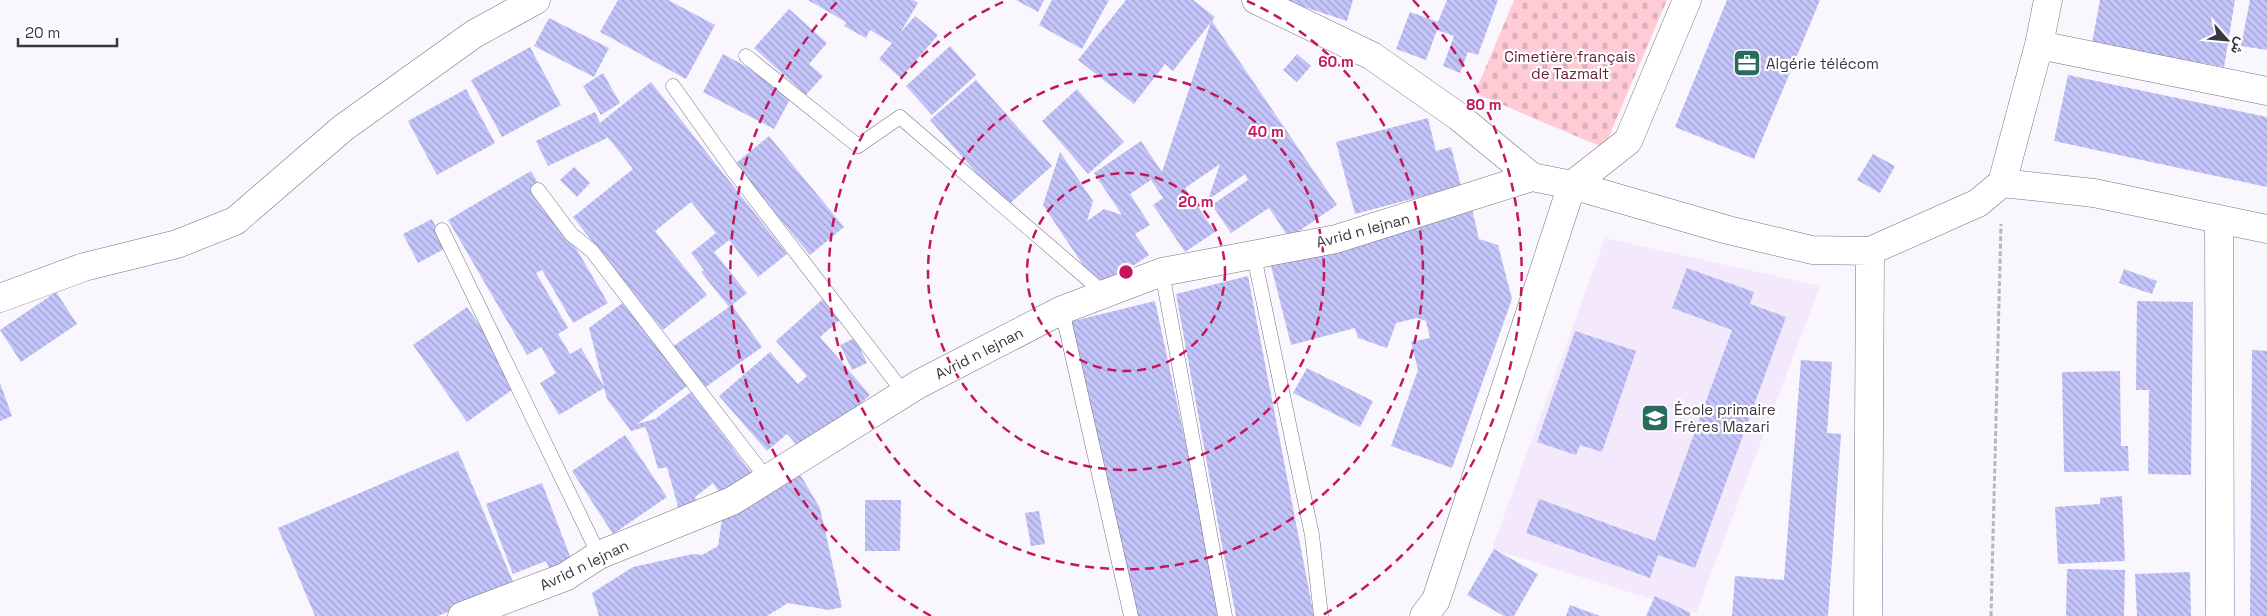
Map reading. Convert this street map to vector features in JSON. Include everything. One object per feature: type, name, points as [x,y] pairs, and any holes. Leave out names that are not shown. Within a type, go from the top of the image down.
[{"type":"street","points":[[0,298],[84,267],[178,244],[235,221],[343,128],[474,34],[536,0]]},
{"type":"street","points":[[1256,0],[1372,56],[1459,117],[1532,177],[1572,185],[1728,230],[1812,250],[1870,251],[1978,202],[2002,183],[2039,45],[2048,0]]},
{"type":"street","points":[[1435,610],[1572,185],[1628,141],[1687,0]]},
{"type":"street","points":[[2039,45],[2267,92]]},
{"type":"street","name":"Avrid n lejnan","points":[[462,616],[565,577],[599,555],[732,501],[904,393],[1062,310],[1162,272],[1336,239],[1532,177]]},
{"type":"street","points":[[2002,183],[2094,193],[2267,229]]},
{"type":"street","points":[[2219,219],[2220,616]]},
{"type":"street","points":[[1868,616],[1870,251]]},
{"type":"lane","points":[[746,56],[858,146],[900,117],[1106,294]]},
{"type":"lane","points":[[673,86],[732,169],[904,393]]},
{"type":"lane","points":[[538,190],[571,234],[592,251],[768,479]]},
{"type":"lane","points":[[442,230],[599,555]]},
{"type":"lane","points":[[1254,256],[1312,535],[1321,616]]},
{"type":"lane","points":[[1162,272],[1225,616]]},
{"type":"lane","points":[[1062,310],[1131,616]]},
{"type":"path","points":[[1991,616],[2002,183]]},
{"type":"shaded area","name":"École primaire Frères Mazari","points":[[1605,238],[1820,286],[1696,613],[1492,549]]},
{"type":"green space","name":"Cimetière français de Tazmalt","points":[[1514,0],[1667,0],[1604,148],[1475,93]]},
{"type":"building","points":[[618,0],[668,0],[715,25],[686,79],[600,32]]},
{"type":"building","points":[[808,0],[913,0],[918,3],[900,33],[915,16],[938,35],[901,78],[879,59],[892,43],[870,30],[866,38],[844,26],[846,22]]},
{"type":"building","points":[[1016,0],[1044,0],[1038,12]]},
{"type":"building","points":[[1052,0],[1109,0],[1082,49],[1039,25]]},
{"type":"building","points":[[1126,0],[1193,0],[1215,17],[1212,21],[1337,205],[1289,238],[1269,208],[1231,233],[1212,205],[1248,180],[1245,174],[1208,200],[1220,164],[1185,188],[1215,232],[1185,252],[1153,205],[1163,198],[1151,180],[1130,194],[1150,225],[1135,234],[1149,255],[1099,289],[1043,205],[1060,152],[1093,201],[1087,221],[1104,209],[1122,215],[1094,173],[1141,141],[1162,172],[1211,22],[1173,71],[1165,64],[1134,104],[1078,60]]},
{"type":"building","points":[[1283,0],[1353,0],[1347,21]]},
{"type":"building","points":[[1447,0],[1498,0],[1478,55],[1468,52],[1460,73],[1443,66],[1454,36],[1437,30],[1426,60],[1396,49],[1410,12],[1438,22]]},
{"type":"building","name":"Algérie télécom","points":[[1727,0],[1820,0],[1754,159],[1675,127]]},
{"type":"building","points":[[2100,0],[2235,0],[2224,67],[2092,43]]},
{"type":"building","points":[[2250,0],[2267,0],[2267,50],[2241,46]]},
{"type":"building","points":[[789,9],[827,43],[809,64],[823,76],[806,95],[754,48]]},
{"type":"building","points":[[549,18],[609,48],[594,77],[534,46]]},
{"type":"building","points":[[950,46],[976,75],[932,115],[906,86]]},
{"type":"building","points":[[530,47],[561,105],[502,137],[471,80]]},
{"type":"building","points":[[723,54],[794,92],[774,129],[703,92]]},
{"type":"building","points":[[1297,54],[1311,66],[1297,82],[1283,70]]},
{"type":"building","points":[[603,73],[620,103],[601,115],[583,86]]},
{"type":"building","points":[[2068,75],[2267,117],[2267,187],[2054,141]]},
{"type":"building","points":[[976,80],[1052,166],[1006,207],[930,120]]},
{"type":"building","points":[[651,82],[787,254],[758,277],[729,240],[714,252],[747,293],[732,305],[762,347],[703,389],[672,347],[729,307],[701,272],[704,270],[691,253],[716,233],[691,202],[655,231],[707,295],[663,330],[573,217],[633,169],[605,134],[607,138],[548,166],[536,141],[595,112],[600,123]]},
{"type":"building","points":[[466,89],[495,143],[437,175],[408,121]]},
{"type":"building","points":[[1077,89],[1124,142],[1088,174],[1042,121]]},
{"type":"building","points":[[1428,118],[1436,151],[1451,147],[1461,186],[1355,214],[1336,142]]},
{"type":"building","points":[[769,136],[844,227],[810,255],[735,164]]},
{"type":"building","points":[[1873,154],[1895,166],[1880,193],[1857,180]]},
{"type":"building","points":[[574,167],[590,183],[577,197],[560,180]]},
{"type":"building","points":[[531,171],[608,303],[573,323],[542,270],[536,273],[568,328],[558,334],[570,354],[581,348],[604,387],[589,328],[624,302],[687,386],[637,424],[655,419],[691,392],[755,478],[725,501],[713,483],[695,497],[698,510],[680,514],[667,467],[658,469],[645,427],[631,431],[607,399],[604,388],[559,415],[540,383],[556,373],[541,347],[527,355],[448,220]]},
{"type":"building","points":[[1472,209],[1479,239],[1498,245],[1512,299],[1452,468],[1391,446],[1418,370],[1411,342],[1430,338],[1426,321],[1417,318],[1396,323],[1387,348],[1358,338],[1355,328],[1291,345],[1270,262]]},
{"type":"building","points":[[432,219],[446,248],[418,263],[403,234]]},
{"type":"building","points":[[1687,268],[1754,292],[1750,304],[1786,317],[1695,568],[1658,555],[1650,578],[1526,533],[1539,499],[1655,541],[1732,330],[1672,308]]},
{"type":"building","points":[[2124,269],[2157,281],[2152,294],[2119,283]]},
{"type":"building","points":[[1248,276],[1314,616],[1236,616],[1221,540],[1176,294]]},
{"type":"building","points":[[56,292],[77,324],[21,362],[0,330]]},
{"type":"building","points":[[824,298],[841,319],[820,337],[870,395],[804,453],[787,434],[767,451],[719,396],[770,352],[798,384],[807,376],[776,341]]},
{"type":"building","points":[[1155,301],[1223,616],[1131,616],[1065,323]]},
{"type":"building","points":[[2137,301],[2193,302],[2191,475],[2148,474],[2149,390],[2136,390]]},
{"type":"building","points":[[467,307],[520,384],[467,422],[413,345]]},
{"type":"building","points":[[1575,331],[1636,351],[1602,452],[1580,445],[1576,455],[1537,442]]},
{"type":"building","points":[[855,338],[867,363],[852,370],[840,345]]},
{"type":"building","points":[[2252,350],[2267,351],[2267,616],[2250,616]]},
{"type":"building","points":[[1801,360],[1832,362],[1827,433],[1841,434],[1828,616],[1732,616],[1735,576],[1784,580]]},
{"type":"building","points":[[1307,368],[1373,401],[1360,427],[1293,393]]},
{"type":"building","points":[[2120,371],[2121,446],[2128,446],[2129,471],[2064,472],[2062,372]]},
{"type":"building","points":[[0,383],[12,416],[0,421]]},
{"type":"building","points":[[625,435],[667,497],[613,534],[572,471]]},
{"type":"building","points":[[458,451],[514,584],[438,616],[315,616],[278,528]]},
{"type":"building","points":[[785,474],[801,476],[820,508],[842,607],[829,610],[788,603],[767,616],[599,616],[592,593],[633,567],[693,554],[702,555],[718,546],[723,512]]},
{"type":"building","points":[[542,483],[573,564],[551,572],[546,561],[513,574],[486,504]]},
{"type":"building","points":[[2122,496],[2125,561],[2058,564],[2055,507],[2100,504],[2100,498]]},
{"type":"building","points":[[865,500],[901,500],[900,551],[865,551]]},
{"type":"building","points":[[1039,511],[1045,544],[1031,546],[1025,513]]},
{"type":"building","points":[[1494,549],[1538,574],[1514,616],[1504,616],[1467,595]]},
{"type":"building","points":[[2067,569],[2125,570],[2124,616],[2066,616]]},
{"type":"building","points":[[2190,572],[2191,616],[2137,616],[2135,574]]},
{"type":"building","points":[[1655,596],[1691,613],[1690,616],[1646,616]]},
{"type":"building","points":[[1570,605],[1600,616],[1566,616]]},
{"type":"place","name":"Algérie télécom","points":[[1747,63]]},
{"type":"place","name":"École primaire Frères Mazari","points":[[1655,418]]}]
